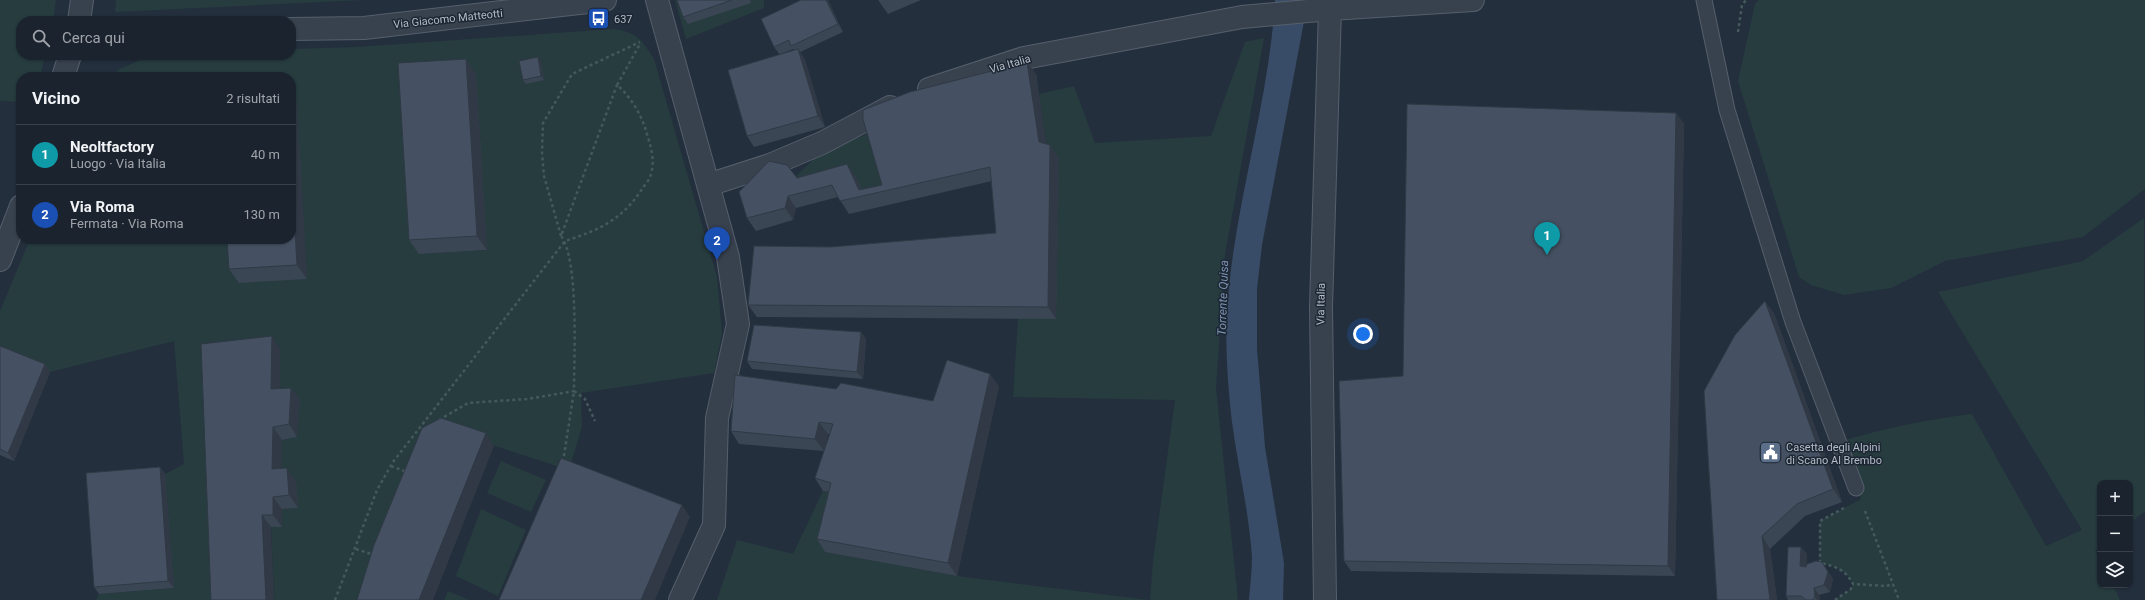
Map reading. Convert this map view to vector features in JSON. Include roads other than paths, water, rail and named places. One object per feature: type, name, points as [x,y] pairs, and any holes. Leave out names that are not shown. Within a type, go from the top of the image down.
[{"type":"street","points":[[80,16],[82,0]]},
{"type":"street","name":"Via Giacomo Matteotti","points":[[296,29],[364,28],[605,0]]},
{"type":"street","points":[[657,0],[728,257],[738,324],[717,418],[714,525],[680,600]]},
{"type":"street","name":"Via Italia","points":[[708,186],[783,160],[822,143],[909,98],[1024,58],[1241,8],[1330,9],[1474,0]]},
{"type":"street","name":"Via Italia","points":[[1325,600],[1321,307],[1330,9]]},
{"type":"street","points":[[65,72],[68,60]]},
{"type":"street","points":[[0,260],[16,219]]},
{"type":"lane","points":[[1704,0],[1727,110],[1793,322],[1858,494]]},
{"type":"water","points":[[1275,0],[1308,0],[1262,245],[1257,289],[1257,349],[1265,447],[1284,563],[1283,600],[1249,600],[1252,557],[1234,439],[1228,381],[1226,326],[1236,234],[1266,78]]},
{"type":"place","name":"637","points":[[599,19]]},
{"type":"place","name":"Neoltfactory","points":[[1547,255]]},
{"type":"place","name":"Via Roma","points":[[717,260]]},
{"type":"place","name":"Casetta degli Alpini di Scano Al Brembo","points":[[1770,453]]},
{"type":"water label","name":"Torrente Quisa","points":[[1223,298]]}]
